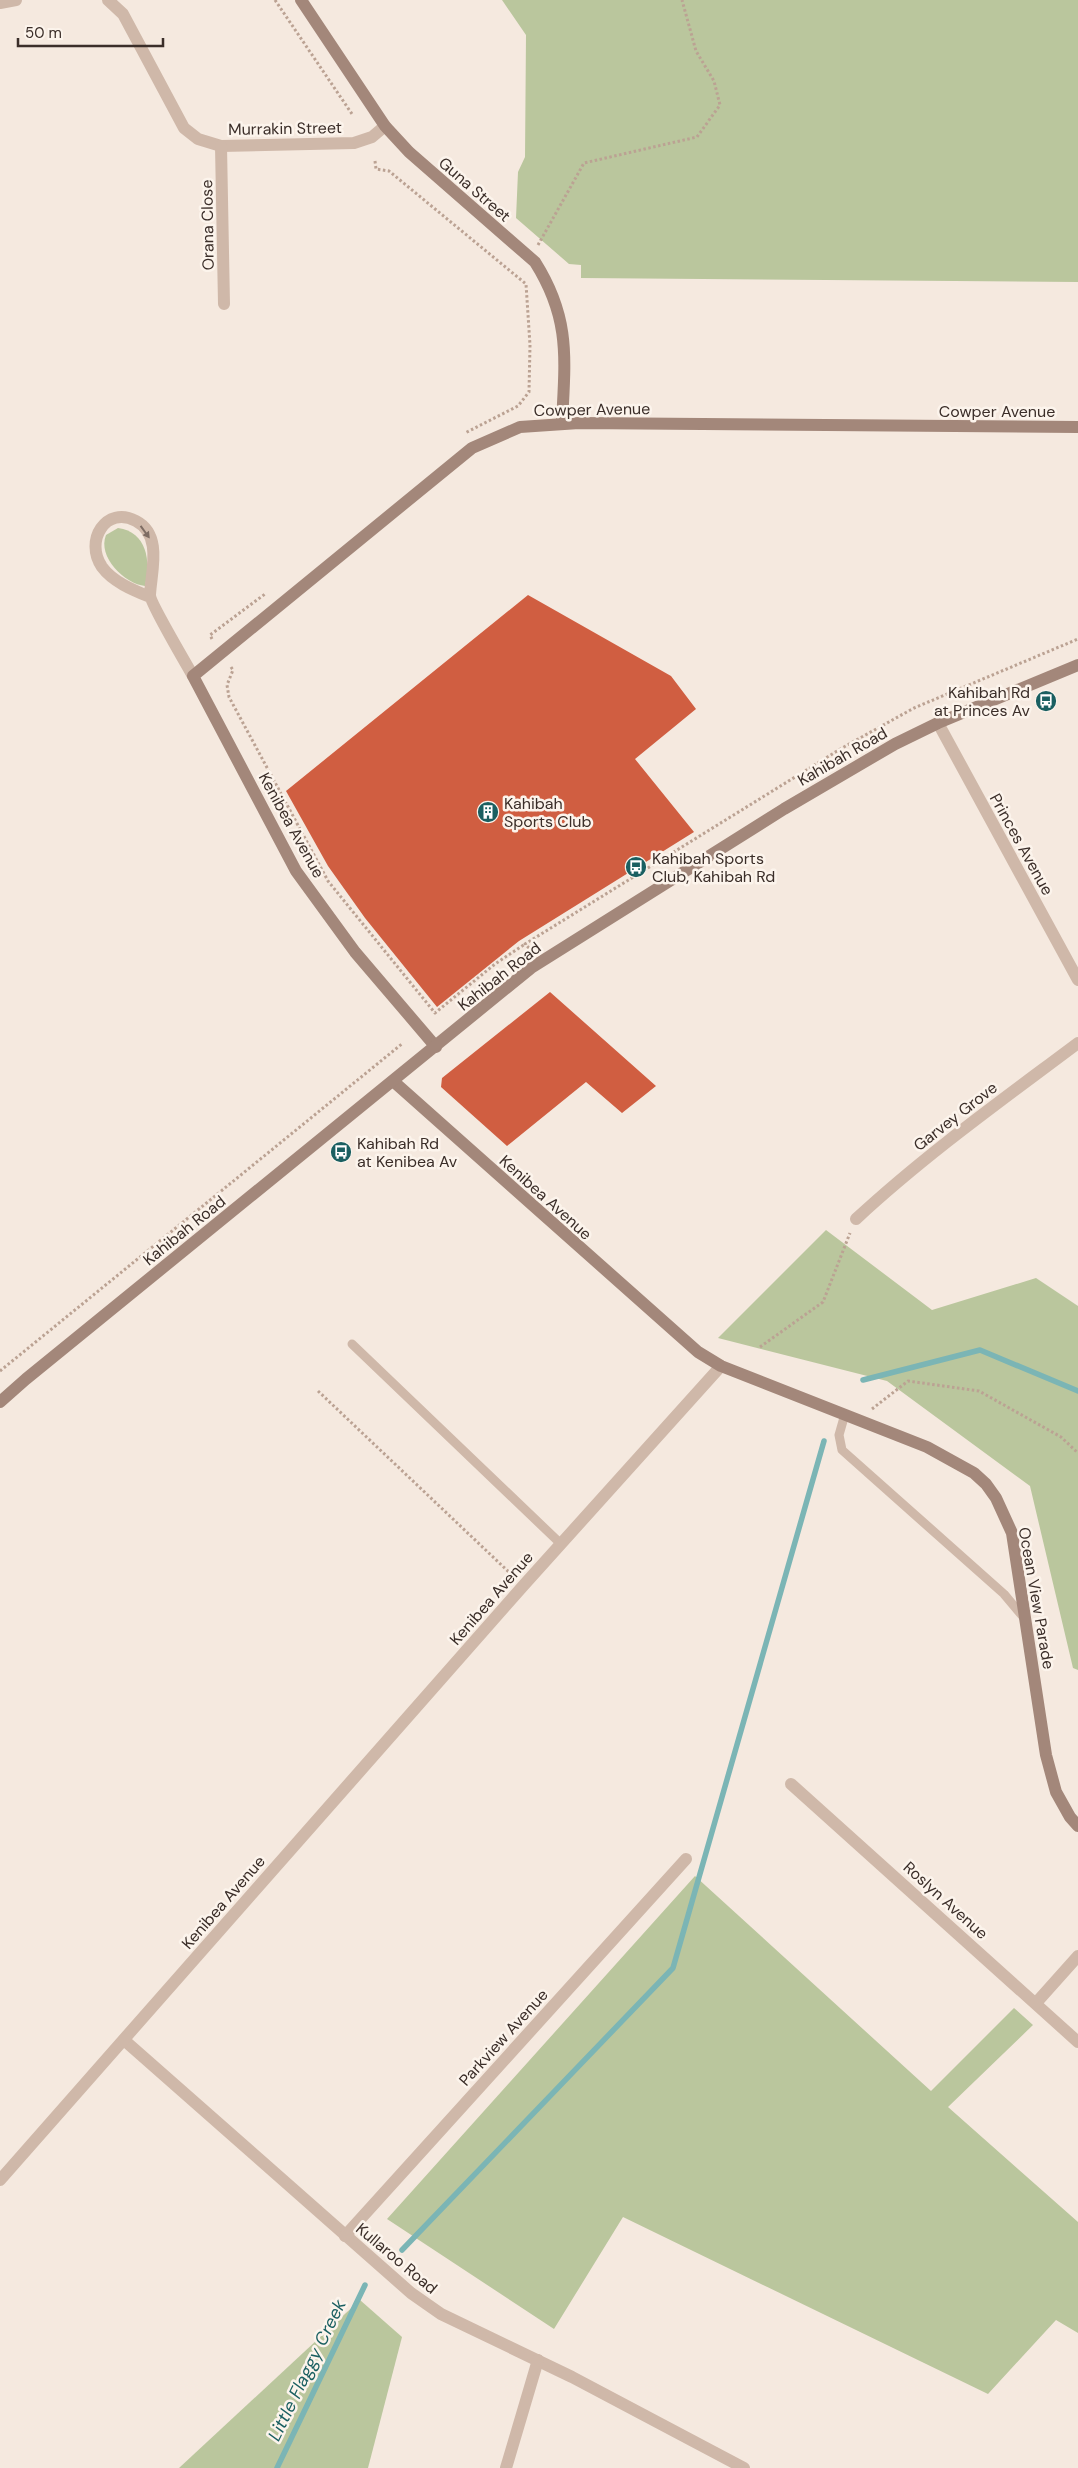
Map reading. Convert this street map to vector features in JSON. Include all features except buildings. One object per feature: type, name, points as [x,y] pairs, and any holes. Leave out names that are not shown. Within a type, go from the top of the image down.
[{"type":"main road","name":"Guna Street","points":[[301,0],[385,126],[409,152],[530,259],[548,284],[558,306],[565,354],[562,423]]},
{"type":"main road","name":"Cowper Avenue","points":[[193,676],[472,448],[520,427],[562,423],[1078,428]]},
{"type":"main road","name":"Kahibah Road","points":[[0,1402],[26,1378],[531,968],[801,799],[886,749],[938,723],[1078,664]]},
{"type":"main road","name":"Kenibea Avenue","points":[[193,676],[296,871],[355,952],[436,1047]]},
{"type":"main road","name":"Kenibea Avenue","points":[[393,1081],[680,1337],[698,1352],[721,1366]]},
{"type":"main road","name":"Ocean View Parade","points":[[721,1366],[926,1447],[974,1473],[986,1484],[1005,1514],[1012,1533],[1046,1755],[1056,1792],[1070,1818],[1078,1826]]},
{"type":"street","points":[[0,3],[16,0]]},
{"type":"street","name":"Murrakin Street","points":[[108,0],[123,14],[184,128],[198,139],[221,146],[354,143],[372,137],[385,126]]},
{"type":"street","name":"Orana Close","points":[[221,146],[224,304]]},
{"type":"street","points":[[123,517],[136,521],[147,531],[152,542],[154,574],[150,597],[118,582],[103,568],[96,556],[94,545],[98,532],[111,520],[123,517]]},
{"type":"street","name":"Kenibea Avenue","points":[[150,597],[193,676]]},
{"type":"street","name":"Princes Avenue","points":[[938,723],[1078,980]]},
{"type":"street","name":"Garvey Grove","points":[[856,1219],[887,1190],[962,1130],[1078,1044]]},
{"type":"street","name":"Kenibea Avenue","points":[[0,2180],[523,1586],[721,1366]]},
{"type":"street","name":"Roslyn Avenue","points":[[791,1784],[1078,2042]]},
{"type":"street","name":"Parkview Avenue","points":[[345,2236],[686,1859]]},
{"type":"street","points":[[1036,2003],[1078,1956]]},
{"type":"street","name":"Kullaroo Road","points":[[124,2040],[345,2236],[411,2293],[441,2314],[538,2360],[744,2468]]},
{"type":"street","points":[[506,2468],[538,2360]]},
{"type":"lane","points":[[352,1344],[561,1544]]},
{"type":"lane","points":[[845,1414],[839,1434],[842,1450],[1004,1594],[1025,1620]]},
{"type":"path","points":[[275,0],[352,114]]},
{"type":"path","points":[[530,259],[584,163],[697,137],[720,105],[714,81],[696,51],[682,0]]},
{"type":"path","points":[[375,161],[376,169],[389,171],[526,284],[530,345],[529,392],[518,406],[464,433]]},
{"type":"path","points":[[212,639],[210,635],[266,593]]},
{"type":"path","points":[[231,667],[233,670],[227,685],[229,697],[328,881],[435,1013]]},
{"type":"path","points":[[431,1017],[495,964],[525,944]]},
{"type":"path","points":[[0,1371],[402,1043]]},
{"type":"path","points":[[760,1347],[823,1302],[856,1219]]},
{"type":"path","points":[[859,1419],[908,1381],[979,1391],[1061,1437],[1078,1453]]},
{"type":"path","points":[[318,1391],[523,1586]]},
{"type":"green space","points":[[502,0],[1078,0],[1078,282],[581,278],[581,265],[569,264],[516,218],[518,172],[525,157],[526,35]]},
{"type":"green space","points":[[118,528],[135,535],[145,549],[147,576],[145,586],[137,584],[121,575],[105,552],[104,543],[106,535]]},
{"type":"green space","points":[[826,1230],[932,1310],[1036,1278],[1078,1306],[1078,1670],[1073,1668],[1030,1486],[887,1381],[718,1338]]},
{"type":"green space","points":[[695,1876],[931,2091],[1014,2008],[1033,2025],[948,2107],[1078,2222],[1078,2333],[1056,2320],[988,2394],[623,2217],[554,2329],[387,2219]]},
{"type":"green space","points":[[360,2300],[402,2337],[368,2468],[179,2468]]},
{"type":"waterway","points":[[863,1380],[980,1350],[1078,1391]]},
{"type":"waterway","points":[[402,2250],[673,1968],[824,1441]]},
{"type":"waterway","name":"Little Flaggy Creek","points":[[277,2468],[365,2285]]},
{"type":"place","name":"Kahibah Rd at Princes Av","points":[[1046,701]]},
{"type":"place","name":"Kahibah Sports Club","points":[[488,812]]},
{"type":"place","name":"Kahibah Sports Club, Kahibah Rd","points":[[636,867]]},
{"type":"place","name":"Kahibah Rd at Kenibea Av","points":[[341,1152]]}]
